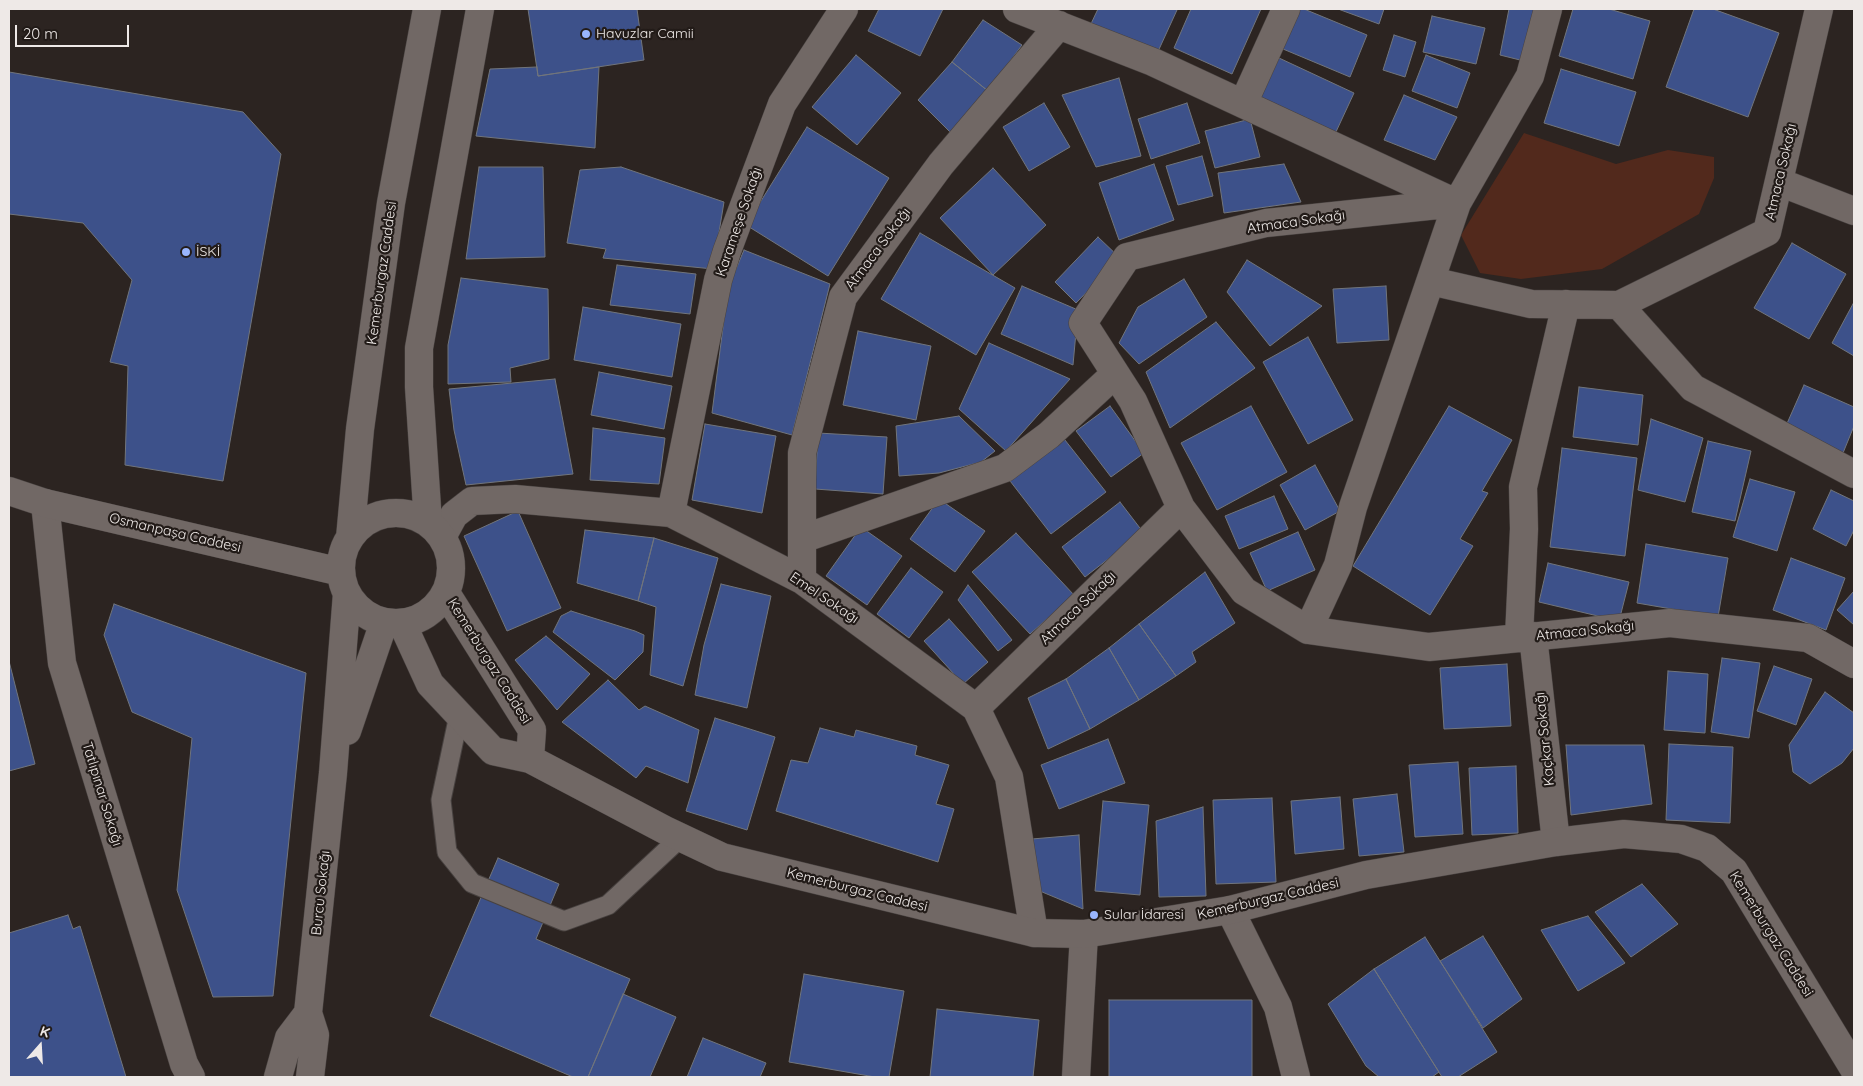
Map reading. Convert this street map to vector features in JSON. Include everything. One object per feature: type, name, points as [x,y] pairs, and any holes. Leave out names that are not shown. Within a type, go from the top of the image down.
[{"type":"street","name":"Kemerburgaz Caddesi","points":[[350,538],[360,429],[391,203],[427,9]]},
{"type":"street","points":[[435,530],[412,516],[395,513],[377,516],[362,525],[350,538],[343,554],[344,582],[357,606],[369,615],[393,622],[419,618],[435,607],[446,593],[451,574],[450,555],[435,530],[419,387],[419,348],[480,9]]},
{"type":"street","name":"Karameşe Sokağı","points":[[671,513],[718,280],[727,251],[782,104],[844,9]]},
{"type":"street","points":[[1017,9],[1050,18],[1153,62],[1457,203]]},
{"type":"street","points":[[1243,104],[1286,9]]},
{"type":"street","points":[[1308,630],[1338,565],[1354,507],[1457,203],[1530,76],[1548,9]]},
{"type":"street","name":"Atmaca Sokağı","points":[[1430,281],[1531,304],[1619,305],[1767,232],[1819,9]]},
{"type":"street","name":"Atmaca Sokağı","points":[[802,580],[802,453],[843,297],[1050,18]]},
{"type":"street","points":[[1779,182],[1854,211]]},
{"type":"street","name":"Atmaca Sokağı","points":[[1457,203],[1266,223],[1127,256],[1083,323],[1133,401],[1181,508],[1244,591],[1308,630],[1429,647],[1670,622],[1808,638],[1854,664]]},
{"type":"street","name":"Kaçkar Sokağı","points":[[1556,842],[1526,637],[1523,487],[1566,304]]},
{"type":"street","points":[[1619,305],[1693,388],[1854,474]]},
{"type":"street","points":[[802,539],[1005,468],[1048,435],[1115,374]]},
{"type":"street","name":"Osmanpaşa Caddesi","points":[[9,491],[45,503],[344,582]]},
{"type":"street","name":"Emel Sokağı","points":[[435,530],[472,501],[515,499],[671,513],[802,580],[976,708],[1008,776],[1034,933]]},
{"type":"street","name":"Tatlıpınar Sokağı","points":[[45,503],[62,663],[181,1054],[191,1077]]},
{"type":"street","name":"Atmaca Sokağı","points":[[976,708],[1181,508]]},
{"type":"street","name":"Burcu Sokağı","points":[[310,1077],[315,1036],[308,1013],[333,773],[344,582]]},
{"type":"street","name":"Kemerburgaz Caddesi","points":[[446,593],[532,730],[530,759]]},
{"type":"street","name":"Kemerburgaz Caddesi","points":[[393,622],[430,684],[493,750],[530,759],[680,838],[722,857],[1034,933],[1084,934],[1230,910],[1366,875],[1556,842],[1624,834],[1682,839],[1707,848],[1734,871],[1854,1069]]},
{"type":"street","name":"Burcu Sokağı","points":[[333,773],[393,622]]},
{"type":"street","points":[[1230,910],[1278,1008],[1296,1077]]},
{"type":"street","points":[[1076,1077],[1084,934]]},
{"type":"street","points":[[278,1077],[289,1038],[308,1013]]},
{"type":"lane","points":[[459,715],[441,800],[447,852],[472,883],[564,921],[608,905],[680,838]]},
{"type":"shaded area","points":[[1524,133],[1616,164],[1668,150],[1714,157],[1714,178],[1699,214],[1602,269],[1521,279],[1480,273],[1461,235]]},
{"type":"building","name":"Havuzlar Camii","points":[[528,9],[637,9],[644,60],[538,76]]},
{"type":"building","points":[[879,9],[943,9],[920,56],[868,31]]},
{"type":"building","points":[[1098,9],[1177,10],[1155,58],[1089,28]]},
{"type":"building","points":[[1191,9],[1261,9],[1232,74],[1174,48]]},
{"type":"building","points":[[1300,9],[1367,35],[1350,77],[1283,49]]},
{"type":"building","points":[[1338,9],[1384,9],[1379,24]]},
{"type":"building","points":[[1509,9],[1540,9],[1528,62],[1500,55]]},
{"type":"building","points":[[1573,9],[1609,9],[1650,21],[1633,79],[1559,56]]},
{"type":"building","points":[[1694,9],[1713,9],[1779,33],[1748,117],[1666,87]]},
{"type":"building","points":[[1432,16],[1485,28],[1476,64],[1423,52]]},
{"type":"building","points":[[983,20],[1022,45],[988,91],[952,62]]},
{"type":"building","points":[[1394,35],[1416,42],[1405,77],[1383,70]]},
{"type":"building","points":[[856,55],[901,93],[857,145],[812,107]]},
{"type":"building","points":[[1426,55],[1470,73],[1457,108],[1412,91]]},
{"type":"building","points":[[1279,58],[1354,93],[1335,134],[1260,99]]},
{"type":"building","points":[[952,62],[988,91],[951,133],[918,100]]},
{"type":"building","points":[[537,67],[538,76],[599,67],[595,148],[476,136],[490,69]]},
{"type":"building","points":[[1561,69],[1636,92],[1619,146],[1544,123]]},
{"type":"building","name":"İSKİ","points":[[9,72],[243,112],[281,154],[223,481],[125,465],[128,366],[110,362],[132,280],[83,223],[9,214]]},
{"type":"building","points":[[1119,78],[1141,156],[1096,167],[1062,95]]},
{"type":"building","points":[[1404,95],[1457,117],[1435,160],[1384,140]]},
{"type":"building","points":[[1044,103],[1070,147],[1029,171],[1003,127]]},
{"type":"building","points":[[1187,103],[1200,143],[1151,159],[1138,119]]},
{"type":"building","points":[[1250,119],[1260,157],[1215,168],[1205,131]]},
{"type":"building","points":[[807,127],[889,178],[828,276],[746,225]]},
{"type":"building","points":[[1202,156],[1213,196],[1178,205],[1166,166]]},
{"type":"building","points":[[1154,164],[1174,220],[1119,240],[1099,183]]},
{"type":"building","points":[[1284,164],[1301,202],[1224,213],[1218,173]]},
{"type":"building","points":[[479,167],[543,167],[545,257],[466,259]]},
{"type":"building","points":[[621,167],[724,202],[713,269],[603,258],[606,249],[567,243],[580,170]]},
{"type":"building","points":[[993,168],[1046,225],[993,275],[940,218]]},
{"type":"building","points":[[920,233],[1015,288],[976,355],[881,299]]},
{"type":"building","points":[[1098,237],[1120,258],[1076,303],[1055,282]]},
{"type":"building","points":[[1792,243],[1846,274],[1809,339],[1754,308]]},
{"type":"building","points":[[744,250],[830,284],[792,435],[712,413],[728,288]]},
{"type":"building","points":[[1247,260],[1322,306],[1270,346],[1227,292]]},
{"type":"building","points":[[617,265],[696,274],[690,314],[610,305]]},
{"type":"building","points":[[461,278],[548,289],[549,359],[510,368],[511,382],[448,384],[448,345]]},
{"type":"building","points":[[1184,279],[1207,317],[1139,364],[1119,343],[1138,307]]},
{"type":"building","points":[[1022,286],[1078,310],[1073,365],[1001,334]]},
{"type":"building","points":[[1386,286],[1389,340],[1337,343],[1333,289]]},
{"type":"building","points":[[1854,302],[1854,356],[1832,343]]},
{"type":"building","points":[[583,307],[681,324],[672,377],[574,360]]},
{"type":"building","points":[[1216,322],[1255,368],[1170,428],[1146,372]]},
{"type":"building","points":[[858,331],[931,346],[916,420],[843,405]]},
{"type":"building","points":[[1308,337],[1353,420],[1308,444],[1263,362]]},
{"type":"building","points":[[989,343],[1070,379],[1006,451],[959,409]]},
{"type":"building","points":[[599,372],[672,386],[664,429],[591,415]]},
{"type":"building","points":[[555,379],[573,474],[466,485],[454,430],[449,389]]},
{"type":"building","points":[[1804,385],[1854,407],[1854,426],[1843,453],[1785,428]]},
{"type":"building","points":[[1579,387],[1643,395],[1638,445],[1573,437]]},
{"type":"building","points":[[1110,406],[1144,453],[1111,477],[1076,431]]},
{"type":"building","points":[[1251,406],[1287,472],[1217,510],[1181,443]]},
{"type":"building","points":[[1449,406],[1512,440],[1482,491],[1488,493],[1460,539],[1473,546],[1430,615],[1353,566]]},
{"type":"building","points":[[959,416],[995,451],[981,462],[939,473],[899,476],[896,426]]},
{"type":"building","points":[[1651,419],[1703,438],[1685,502],[1638,490]]},
{"type":"building","points":[[705,424],[776,436],[762,513],[692,500]]},
{"type":"building","points":[[593,428],[665,438],[659,484],[590,480]]},
{"type":"building","points":[[818,433],[887,437],[883,494],[815,489]]},
{"type":"building","points":[[1061,435],[1106,492],[1051,534],[1007,477]]},
{"type":"building","points":[[1708,441],[1751,451],[1735,521],[1692,512]]},
{"type":"building","points":[[1562,448],[1637,458],[1625,556],[1550,547]]},
{"type":"building","points":[[1315,465],[1340,511],[1305,530],[1280,485]]},
{"type":"building","points":[[1750,479],[1795,492],[1777,551],[1733,537]]},
{"type":"building","points":[[1831,490],[1854,501],[1854,530],[1846,546],[1813,529]]},
{"type":"building","points":[[1274,496],[1288,529],[1239,549],[1225,516]]},
{"type":"building","points":[[939,499],[985,531],[955,572],[910,539]]},
{"type":"building","points":[[1120,502],[1143,532],[1085,577],[1062,547]]},
{"type":"building","points":[[518,511],[561,608],[507,631],[464,536]]},
{"type":"building","points":[[861,527],[902,556],[867,605],[826,576]]},
{"type":"building","points":[[585,530],[654,538],[638,601],[577,583]]},
{"type":"building","points":[[1298,532],[1315,570],[1267,591],[1250,553]]},
{"type":"building","points":[[1016,533],[1074,595],[1030,634],[972,572]]},
{"type":"building","points":[[654,538],[718,558],[683,686],[650,675],[656,607],[638,601]]},
{"type":"building","points":[[1646,544],[1728,558],[1718,617],[1637,603]]},
{"type":"building","points":[[1791,558],[1845,578],[1826,630],[1773,610]]},
{"type":"building","points":[[1548,563],[1629,582],[1619,621],[1539,602]]},
{"type":"building","points":[[911,568],[943,592],[909,638],[877,614]]},
{"type":"building","points":[[1205,572],[1235,623],[1192,652],[1196,662],[1176,676],[1139,624]]},
{"type":"building","points":[[721,584],[771,596],[747,708],[695,695],[704,645]]},
{"type":"building","points":[[968,585],[1012,640],[998,651],[958,600]]},
{"type":"building","points":[[1854,591],[1854,625],[1837,610]]},
{"type":"building","points":[[114,604],[306,673],[273,996],[213,997],[177,890],[192,738],[132,712],[104,635]]},
{"type":"building","points":[[571,611],[644,635],[643,652],[615,680],[553,632],[561,616]]},
{"type":"building","points":[[949,619],[988,662],[963,684],[924,641]]},
{"type":"building","points":[[1139,624],[1176,676],[1139,700],[1109,648]]},
{"type":"building","points":[[546,636],[590,674],[557,710],[515,660]]},
{"type":"building","points":[[1109,648],[1139,700],[1090,729],[1066,679]]},
{"type":"building","points":[[1722,658],[1760,663],[1749,738],[1711,732]]},
{"type":"building","points":[[9,661],[35,764],[9,771]]},
{"type":"building","points":[[1507,664],[1511,726],[1444,729],[1440,668]]},
{"type":"building","points":[[1774,666],[1812,679],[1796,725],[1757,711]]},
{"type":"building","points":[[1668,671],[1708,674],[1705,733],[1664,730]]},
{"type":"building","points":[[1066,679],[1090,729],[1048,749],[1028,698]]},
{"type":"building","points":[[608,680],[639,710],[645,706],[699,730],[688,783],[646,766],[636,778],[562,722]]},
{"type":"building","points":[[1825,692],[1854,713],[1854,748],[1842,763],[1810,784],[1793,772],[1789,745]]},
{"type":"building","points":[[715,718],[775,737],[747,830],[686,811]]},
{"type":"building","points":[[820,728],[854,737],[856,730],[917,746],[915,755],[949,765],[936,804],[954,809],[938,862],[776,811],[791,760],[808,763]]},
{"type":"building","points":[[1108,739],[1125,783],[1059,809],[1041,765]]},
{"type":"building","points":[[1669,744],[1733,747],[1730,823],[1666,820]]},
{"type":"building","points":[[1566,745],[1644,745],[1652,804],[1571,815]]},
{"type":"building","points":[[1458,762],[1463,834],[1415,837],[1409,765]]},
{"type":"building","points":[[1516,766],[1518,833],[1472,835],[1469,768]]},
{"type":"building","points":[[1397,794],[1404,852],[1359,856],[1353,799]]},
{"type":"building","points":[[1340,797],[1344,849],[1295,854],[1291,801]]},
{"type":"building","points":[[1272,798],[1276,882],[1216,884],[1213,800]]},
{"type":"building","points":[[1103,801],[1149,805],[1140,895],[1095,891]]},
{"type":"building","points":[[1203,807],[1206,896],[1159,897],[1156,821]]},
{"type":"building","points":[[1079,835],[1083,909],[1035,889],[1032,839]]},
{"type":"building","points":[[498,858],[559,884],[536,939],[630,979],[588,1077],[573,1077],[430,1016]]},
{"type":"building","points":[[1642,884],[1678,924],[1631,957],[1595,912]]},
{"type":"building","points":[[68,915],[73,929],[80,926],[126,1077],[9,1077],[9,933]]},
{"type":"building","points":[[1588,916],[1625,963],[1578,991],[1541,930]]},
{"type":"building","points":[[1483,936],[1522,999],[1483,1028],[1440,961]]},
{"type":"building","points":[[1425,937],[1497,1052],[1458,1077],[1442,1077],[1374,969]]},
{"type":"building","points":[[1374,969],[1439,1072],[1432,1077],[1379,1077],[1366,1066],[1328,1004]]},
{"type":"building","points":[[804,974],[904,991],[889,1077],[875,1077],[789,1062]]},
{"type":"building","points":[[623,994],[676,1017],[650,1077],[588,1077]]},
{"type":"building","points":[[1109,1000],[1252,1000],[1252,1077],[1109,1077]]},
{"type":"building","points":[[937,1009],[1039,1020],[1033,1077],[930,1077]]},
{"type":"building","points":[[703,1038],[766,1063],[760,1077],[687,1077]]},
{"type":"place","name":"Havuzlar Camii","points":[[586,34]]},
{"type":"place","name":"İSKİ","points":[[186,252]]},
{"type":"place","name":"Sular İdaresi","points":[[1094,915]]}]
